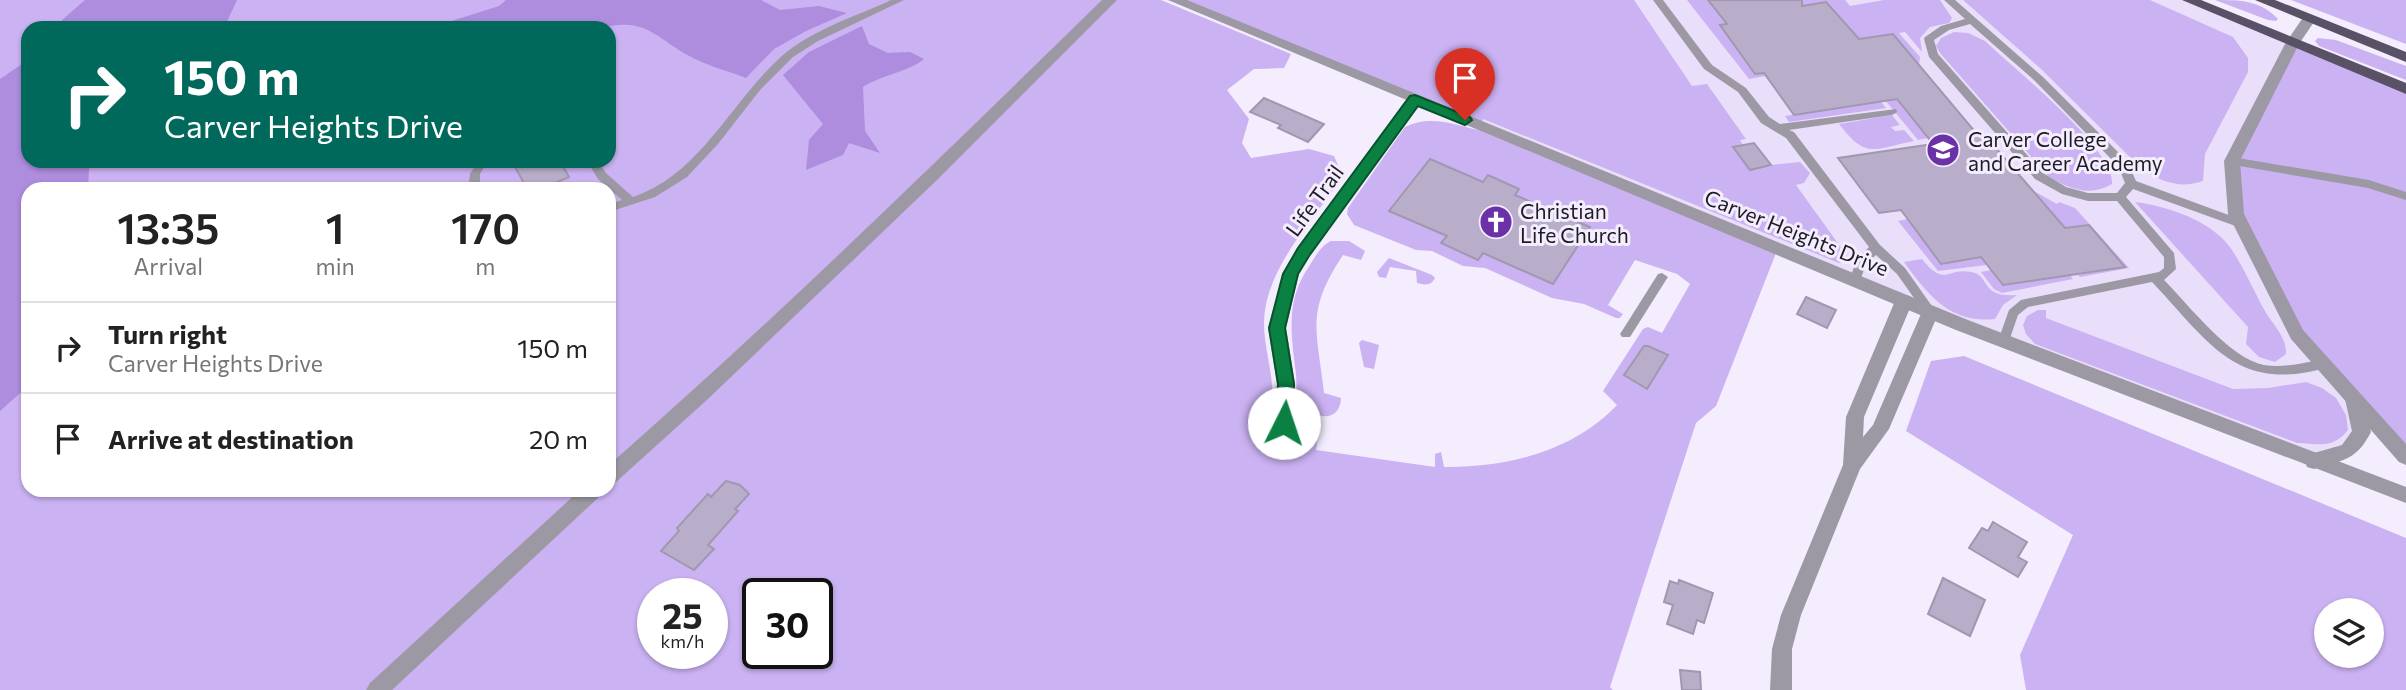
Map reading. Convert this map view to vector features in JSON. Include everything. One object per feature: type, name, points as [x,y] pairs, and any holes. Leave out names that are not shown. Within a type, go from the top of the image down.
[{"type":"main road","points":[[2189,0],[2406,89]]},
{"type":"main road","points":[[2262,0],[2406,57]]},
{"type":"street","points":[[616,470],[703,393],[902,205],[1110,0]]},
{"type":"street","name":"Carver Heights Drive","points":[[1175,0],[1930,312],[2406,495]]},
{"type":"street","points":[[2309,19],[2292,44],[2232,161],[2236,214],[2297,334],[2406,457]]},
{"type":"street","name":"Life Trail","points":[[1284,423],[1286,384],[1277,328],[1291,274],[1303,252],[1415,100]]},
{"type":"street","points":[[1852,464],[1855,417],[1904,301]]},
{"type":"street","points":[[1781,690],[1782,649],[1791,615],[1852,464],[1880,429],[1930,312]]},
{"type":"street","points":[[2314,461],[2348,451],[2362,432],[2354,399]]},
{"type":"street","points":[[377,690],[585,497]]},
{"type":"lane","points":[[616,206],[663,189],[685,172],[714,144],[743,106],[789,55],[823,34],[899,0]]},
{"type":"lane","points":[[1658,0],[1708,67],[1742,90],[1765,120],[1790,135],[1876,248],[1901,271],[1930,312]]},
{"type":"lane","points":[[1950,0],[2039,79],[2123,164],[2132,184],[2241,224]]},
{"type":"lane","points":[[1973,20],[1945,28],[1929,39],[1933,55],[2039,176],[2062,190],[2088,197],[2120,197],[2132,184]]},
{"type":"lane","points":[[1778,128],[1892,111]]},
{"type":"lane","points":[[2232,161],[2358,181],[2406,196]]},
{"type":"lane","points":[[597,168],[609,182]]},
{"type":"lane","points":[[616,188],[630,201]]},
{"type":"lane","points":[[2004,341],[2013,313],[2025,303],[2164,276],[2170,269],[2170,256],[2120,197]]},
{"type":"lane","points":[[1855,281],[1861,262],[1876,248]]},
{"type":"lane","points":[[1626,334],[1662,277]]},
{"type":"lane","points":[[2155,278],[2232,355],[2253,367],[2278,371],[2324,364]]},
{"type":"shaded area","points":[[0,0],[1161,0],[1291,54],[1284,68],[1254,69],[1227,90],[1249,119],[1242,143],[1251,158],[1309,149],[1334,156],[1343,177],[1286,256],[1265,310],[1265,338],[1272,399],[1260,441],[1287,451],[1290,440],[1302,432],[1318,436],[1316,450],[1435,467],[1435,454],[1441,452],[1444,467],[1467,467],[1515,460],[1560,445],[1600,421],[1617,405],[1603,391],[1643,329],[1648,327],[1662,333],[1690,284],[1677,274],[1635,260],[1608,305],[1623,314],[1616,318],[1584,304],[1552,298],[1485,268],[1463,266],[1432,251],[1416,250],[1354,225],[1347,214],[1348,208],[1405,127],[1414,123],[1432,121],[1478,130],[1776,253],[1716,406],[1696,423],[1610,687],[1613,690],[0,690]]},
{"type":"shaded area","points":[[85,0],[237,0],[227,21],[61,21]]},
{"type":"shaded area","points":[[506,0],[761,0],[780,10],[819,6],[847,13],[774,49],[746,78],[701,62],[652,32],[631,25],[616,25],[616,21],[452,21],[499,6]]},
{"type":"shaded area","points":[[1177,0],[1634,0],[1692,86],[1707,84],[1746,139],[1740,140],[1743,145],[1754,143],[1771,165],[1800,162],[1810,173],[1804,183],[1796,185],[1847,256],[1846,261],[1839,263],[1483,119],[1481,125]]},
{"type":"shaded area","name":"Carver College and Career Academy","points":[[1458,0],[2188,0],[2290,44],[2361,432],[2347,450],[2314,460],[1481,125]]},
{"type":"shaded area","points":[[1687,0],[1845,0],[1850,6],[1884,0],[1940,0],[1952,18],[1949,23],[1930,27],[1920,38],[1922,52],[1905,32],[1899,33],[1920,57],[1919,65],[1893,34],[1853,40],[1743,22],[1721,25],[1755,74],[1781,71],[1788,82],[1772,84],[1765,76],[1749,79]]},
{"type":"shaded area","points":[[1963,0],[2150,0],[2233,37],[2248,58],[2248,72],[2205,154],[2203,181],[2172,183],[2143,170],[2040,68]]},
{"type":"shaded area","points":[[2215,0],[2257,5],[2278,19],[2268,20]]},
{"type":"shaded area","points":[[2291,0],[2406,0],[2406,44]]},
{"type":"shaded area","points":[[862,26],[869,44],[888,53],[910,52],[924,59],[863,87],[865,131],[880,153],[849,143],[843,155],[806,170],[809,140],[823,124],[783,75],[809,52]]},
{"type":"shaded area","points":[[1954,32],[1968,33],[1985,41],[2060,109],[2097,151],[2109,169],[2112,184],[2088,191],[2064,185],[2049,177],[1940,53],[1936,46],[1941,38]]},
{"type":"shaded area","points":[[2318,38],[2336,40],[2406,66],[2406,80],[2319,46],[2315,41]]},
{"type":"shaded area","points":[[2296,48],[2406,91],[2406,454],[2301,332],[2241,214],[2237,167]]},
{"type":"shaded area","points":[[21,65],[21,168],[90,168],[88,182],[21,182],[21,392],[0,411],[0,79]]},
{"type":"shaded area","points":[[1872,91],[1886,108],[1789,122],[1785,116],[1870,103]]},
{"type":"shaded area","points":[[1891,92],[1928,138],[1918,140],[1880,94]]},
{"type":"shaded area","points":[[1892,115],[1900,125],[1891,127],[1895,131],[1904,130],[1914,141],[1872,149],[1857,143],[1839,124]]},
{"type":"shaded area","points":[[2023,185],[2057,204],[2059,202],[2075,208],[2129,268],[2080,277],[2078,275],[2125,267],[2089,225],[2065,228]]},
{"type":"shaded area","points":[[2135,202],[2158,206],[2194,219],[2224,240],[2235,254],[2282,337],[2286,354],[2275,362],[2259,357],[2246,344],[2248,327]]},
{"type":"shaded area","points":[[1908,219],[1941,264],[1981,257],[1987,265],[1938,271],[1898,221]]},
{"type":"shaded area","points":[[1331,241],[1349,241],[1365,251],[1361,260],[1343,255],[1331,275],[1318,307],[1317,337],[1324,393],[1341,398],[1336,412],[1320,416],[1307,410],[1298,398],[1292,318],[1293,304],[1302,278],[1319,251]]},
{"type":"shaded area","points":[[1389,258],[1435,278],[1428,284],[1417,283],[1416,271],[1390,267],[1386,278],[1379,277],[1377,272]]},
{"type":"shaded area","points":[[1922,259],[1941,275],[1971,272],[1981,277],[1991,290],[1997,293],[2017,295],[2003,305],[1995,319],[1965,317],[1931,296],[1904,262]]},
{"type":"shaded area","points":[[1991,270],[2003,285],[2069,274],[2073,279],[2002,293],[1994,289],[1981,272]]},
{"type":"shaded area","points":[[2038,310],[2046,310],[2046,318],[2233,389],[2268,388],[2306,382],[2322,388],[2336,398],[2346,415],[2348,430],[2331,443],[2297,443],[2035,344],[2026,334],[2023,325],[2027,316]]},
{"type":"shaded area","points":[[1362,340],[1379,345],[1374,369],[1364,367],[1359,343]]},
{"type":"shaded area","points":[[1964,356],[2406,538],[2406,690],[2026,690],[2020,655],[2073,535],[1906,431],[1931,361]]},
{"type":"building","name":"Carver College and Career Academy","points":[[1708,0],[1802,0],[1802,6],[1826,2],[1859,39],[1893,34],[1976,133],[1982,132],[2065,228],[2089,225],[2125,267],[2003,285],[1981,257],[1941,264],[1901,210],[1879,213],[1838,158],[1933,144],[1897,99],[1794,115],[1764,73],[1755,74],[1720,25],[1727,24]]},
{"type":"building","points":[[1264,98],[1324,124],[1308,142],[1278,128],[1281,125],[1250,112]]},
{"type":"building","points":[[1754,143],[1771,165],[1750,170],[1733,147]]},
{"type":"building","name":"Christian Life Church","points":[[1430,159],[1483,182],[1488,175],[1519,189],[1515,195],[1590,227],[1553,284],[1483,253],[1478,260],[1441,243],[1447,236],[1389,211]]},
{"type":"building","points":[[516,168],[564,168],[569,177],[557,182],[523,182]]},
{"type":"building","points":[[1806,297],[1836,310],[1827,328],[1797,314]]},
{"type":"building","points":[[1644,346],[1668,355],[1647,389],[1624,375]]},
{"type":"building","points":[[726,481],[740,485],[749,494],[708,545],[714,549],[694,570],[661,551],[679,531],[677,528],[708,494],[711,497]]},
{"type":"building","points":[[1993,522],[2027,542],[2018,557],[2027,562],[2018,577],[1969,548],[1982,528],[1988,531]]},
{"type":"building","points":[[1943,578],[1985,600],[1970,636],[1928,614]]},
{"type":"building","points":[[1679,580],[1713,593],[1704,623],[1697,620],[1693,634],[1667,624],[1673,605],[1664,602],[1670,581],[1678,584]]},
{"type":"building","points":[[1680,670],[1700,672],[1701,690],[1682,690]]},
{"type":"place","name":"Carver College and Career Academy","points":[[1943,150]]},
{"type":"place","name":"Christian Life Church","points":[[1496,222]]},
{"type":"route","points":[[1284,423],[1286,384],[1280,360],[1277,328],[1291,274],[1303,252],[1415,100],[1465,120]]}]
